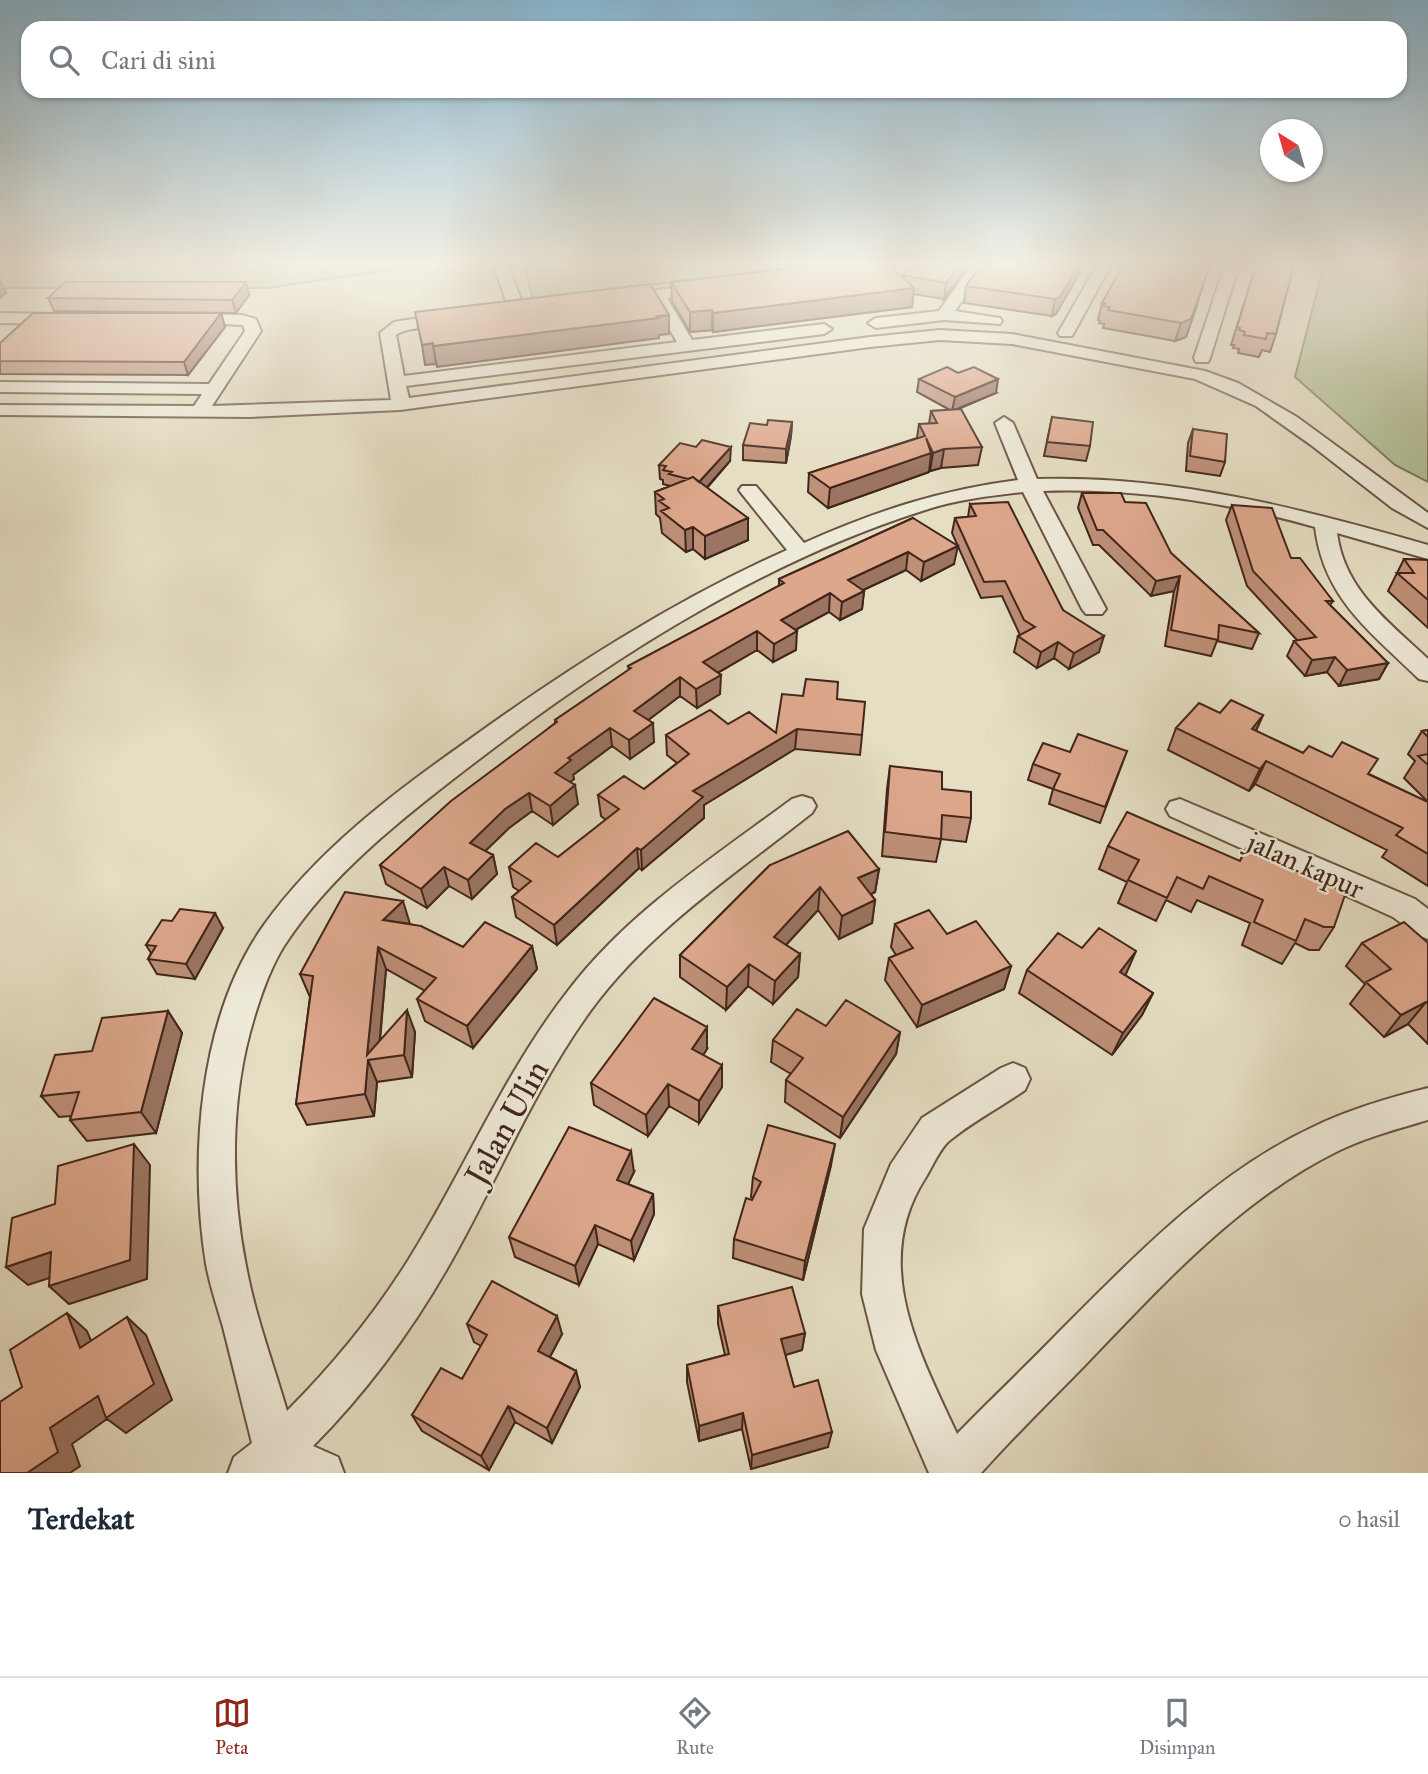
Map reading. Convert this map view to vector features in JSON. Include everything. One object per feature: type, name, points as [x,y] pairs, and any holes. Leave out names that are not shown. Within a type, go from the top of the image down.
[{"type":"street","points":[[200,411],[251,334]]},
{"type":"street","points":[[388,334],[399,382],[400,405]]},
{"type":"street","points":[[680,334],[688,347]]},
{"type":"street","points":[[399,382],[794,334]]},
{"type":"street","points":[[1069,334],[1191,360],[1264,401],[1374,486],[1428,522]]},
{"type":"street","points":[[1191,360],[1202,334]]},
{"type":"street","points":[[0,410],[297,412],[400,405],[856,343],[940,335],[1012,339],[1191,360]]},
{"type":"street","points":[[0,387],[214,389]]},
{"type":"street","points":[[1004,423],[1030,486],[1094,609]]},
{"type":"street","points":[[322,1473],[268,1466],[226,1265],[218,1182],[221,1098],[237,1019],[272,937],[325,874],[365,834],[505,726],[670,618],[800,552],[924,503],[967,493],[1030,486],[1122,485],[1162,488],[1194,492],[1325,523],[1428,552]]},
{"type":"street","points":[[749,489],[800,552]]},
{"type":"street","points":[[1325,523],[1330,557],[1341,583],[1362,608],[1428,673]]},
{"type":"street","name":"Jalan Ulin","points":[[268,1466],[343,1382],[391,1322],[423,1272],[548,1047],[580,1000],[647,928],[802,806]]},
{"type":"street","name":"jalan kapur","points":[[1180,809],[1404,908],[1428,926]]},
{"type":"street","points":[[1013,1079],[935,1129],[904,1177],[883,1229],[882,1294],[897,1350],[951,1473],[1159,1259],[1253,1182],[1317,1141],[1408,1108],[1428,1104]]},
{"type":"green space","points":[[1306,334],[1428,334],[1428,482],[1395,465],[1295,377]]},
{"type":"building","points":[[10,334],[205,334],[184,362],[0,361],[0,343]]},
{"type":"building","points":[[420,334],[532,334],[433,346],[433,343],[422,345]]},
{"type":"building","points":[[1244,334],[1267,334],[1266,339]]},
{"type":"building","points":[[947,367],[958,373],[974,367],[998,379],[955,397],[919,379]]},
{"type":"building","points":[[961,409],[982,447],[944,449],[933,453],[926,438],[931,453],[830,488],[809,473],[925,436],[919,424],[937,423],[931,411]]},
{"type":"building","points":[[1052,417],[1093,422],[1090,446],[1047,442]]},
{"type":"building","points":[[768,420],[792,422],[786,449],[743,445],[750,423],[767,425]]},
{"type":"building","points":[[1193,429],[1227,434],[1225,462],[1190,456]]},
{"type":"building","points":[[702,440],[731,447],[699,482],[693,477],[688,479],[669,474],[672,472],[663,470],[666,466],[659,465],[680,443],[696,447]]},
{"type":"building","points":[[693,477],[748,518],[705,536],[693,527],[685,530],[661,511],[669,508],[659,501],[664,499],[655,492]]},
{"type":"building","points":[[1082,493],[1121,493],[1125,502],[1146,503],[1171,553],[1259,633],[1219,625],[1218,640],[1171,630],[1180,576],[1156,581],[1103,530],[1097,530]]},
{"type":"building","points":[[1008,502],[1063,610],[1104,636],[1074,653],[1058,642],[1041,652],[1018,636],[1035,627],[1024,620],[1005,581],[984,582],[955,518],[976,516],[970,504]]},
{"type":"building","points":[[1232,505],[1272,508],[1291,558],[1300,558],[1333,601],[1326,601],[1388,663],[1347,670],[1335,657],[1312,660],[1294,641],[1316,637],[1253,571]]},
{"type":"building","points":[[913,518],[958,546],[924,562],[908,552],[848,580],[864,591],[842,602],[830,593],[781,620],[797,631],[774,644],[757,631],[703,662],[721,675],[696,689],[680,677],[634,711],[653,723],[629,740],[610,728],[568,758],[571,760],[555,773],[575,785],[550,806],[529,793],[505,809],[470,843],[493,855],[468,880],[444,867],[421,889],[380,865],[451,801],[557,722],[555,720],[631,668],[628,666],[784,583],[779,579]]},
{"type":"building","points":[[1404,559],[1428,560],[1428,600],[1397,573],[1414,573]]},
{"type":"building","points":[[806,679],[838,682],[837,699],[865,702],[862,735],[797,729],[693,791],[703,797],[641,850],[637,848],[554,925],[512,897],[531,881],[509,867],[536,843],[558,857],[619,809],[598,795],[624,776],[644,789],[689,754],[666,735],[710,710],[728,724],[749,712],[776,733],[782,694],[803,696]]},
{"type":"building","points":[[1231,700],[1263,715],[1252,729],[1303,753],[1309,746],[1332,757],[1342,742],[1378,759],[1368,774],[1428,802],[1428,854],[1396,835],[1403,828],[1266,761],[1260,769],[1176,728],[1199,703],[1220,713]]},
{"type":"building","points":[[1078,734],[1127,751],[1105,807],[1053,789],[1060,774],[1033,764],[1043,743],[1070,752]]},
{"type":"building","points":[[1428,754],[1428,765],[1418,756]]},
{"type":"building","points":[[890,766],[942,772],[942,789],[971,792],[971,818],[942,815],[941,839],[885,832]]},
{"type":"building","points":[[1127,812],[1240,861],[1246,849],[1346,892],[1334,927],[1324,927],[1305,919],[1296,941],[1254,922],[1263,900],[1209,876],[1203,889],[1177,877],[1167,898],[1128,880],[1139,860],[1108,846]]},
{"type":"building","points":[[848,831],[879,869],[858,878],[875,900],[842,916],[820,887],[774,937],[800,954],[775,981],[749,964],[727,987],[680,955],[770,865]]},
{"type":"building","points":[[345,892],[403,901],[383,920],[421,926],[463,947],[485,922],[532,946],[467,1026],[417,999],[436,978],[378,947],[367,1055],[407,1010],[404,1055],[368,1060],[365,1094],[296,1104],[313,976],[300,974]]},
{"type":"building","points":[[180,909],[215,913],[186,964],[148,959],[156,946],[146,945],[162,920],[172,921]]},
{"type":"building","points":[[929,910],[947,934],[976,921],[1011,966],[922,1005],[889,958],[913,948],[895,924]]},
{"type":"building","points":[[1404,922],[1428,943],[1428,1004],[1426,1002],[1401,1015],[1366,982],[1391,969],[1362,943]]},
{"type":"building","points":[[1099,928],[1136,951],[1120,972],[1153,993],[1123,1033],[1027,970],[1058,933],[1082,948]]},
{"type":"building","points":[[654,998],[707,1027],[692,1049],[722,1065],[699,1101],[668,1084],[646,1115],[591,1083]]},
{"type":"building","points":[[846,1000],[900,1032],[843,1117],[786,1080],[803,1058],[773,1040],[797,1009],[826,1026]]},
{"type":"building","points":[[168,1011],[141,1112],[70,1120],[79,1092],[41,1096],[55,1055],[92,1051],[102,1018]]},
{"type":"building","points":[[768,1125],[835,1144],[805,1261],[734,1239],[746,1198],[752,1200],[761,1182],[753,1177]]},
{"type":"building","points":[[569,1127],[631,1151],[617,1180],[653,1194],[631,1241],[595,1225],[575,1266],[509,1237]]},
{"type":"building","points":[[134,1144],[130,1260],[49,1286],[51,1252],[6,1267],[12,1218],[55,1204],[58,1166]]},
{"type":"building","points":[[492,1281],[557,1316],[538,1351],[576,1371],[547,1428],[508,1406],[481,1456],[412,1415],[441,1368],[462,1379],[487,1335],[467,1324]]},
{"type":"building","points":[[792,1287],[805,1333],[781,1339],[794,1387],[818,1380],[832,1432],[752,1455],[743,1413],[699,1426],[687,1365],[729,1354],[718,1306]]},
{"type":"building","points":[[67,1313],[80,1348],[127,1317],[154,1384],[106,1418],[98,1396],[50,1428],[58,1452],[27,1473],[0,1473],[0,1402],[22,1387],[10,1350]]}]
